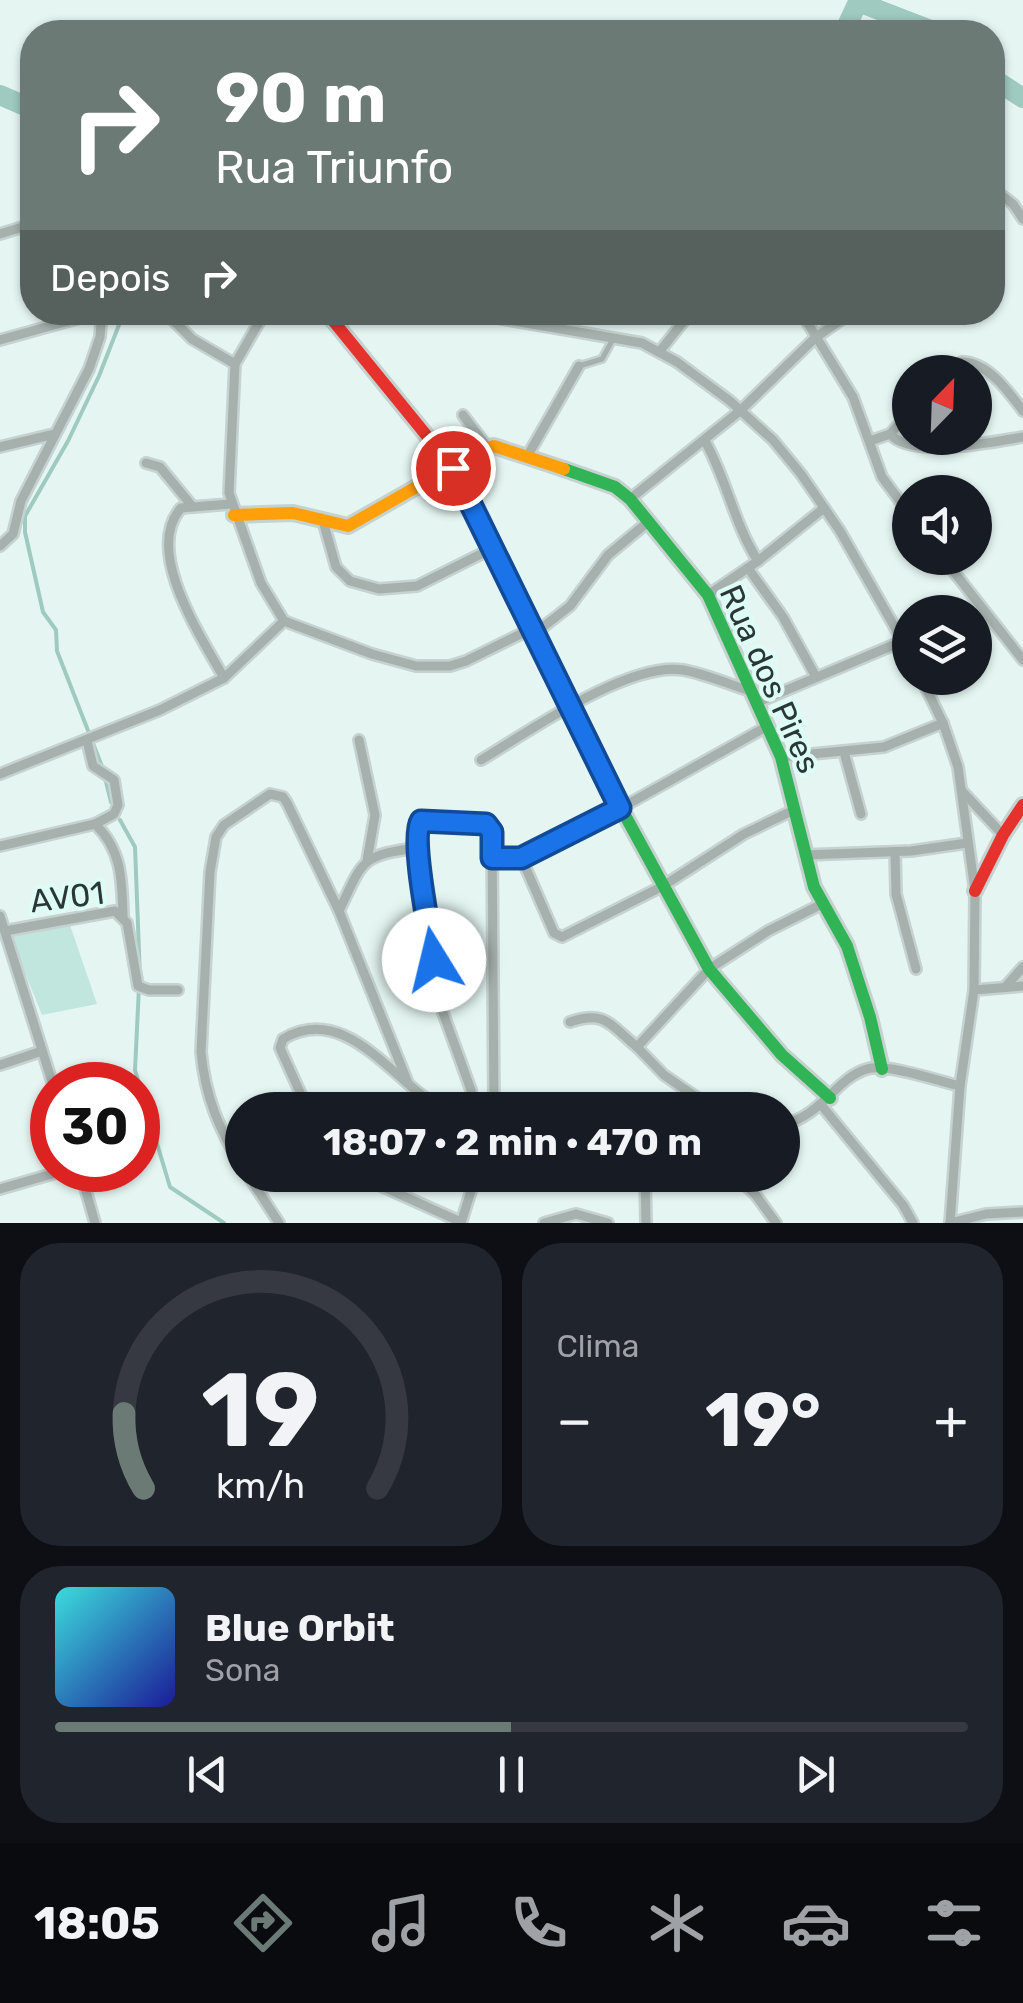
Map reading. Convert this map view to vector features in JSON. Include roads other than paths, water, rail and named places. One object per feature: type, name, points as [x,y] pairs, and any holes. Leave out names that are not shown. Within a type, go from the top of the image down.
[{"type":"street","points":[[1005,199],[1023,219]]},
{"type":"street","points":[[0,340],[55,325]]},
{"type":"street","points":[[0,546],[10,538],[21,500],[89,369],[101,325]]},
{"type":"street","points":[[177,325],[192,340],[235,364]]},
{"type":"street","points":[[258,325],[235,364],[229,457],[232,510],[261,582],[284,620],[326,638],[416,666],[450,666],[532,631],[570,606],[608,555],[648,522]]},
{"type":"street","points":[[337,325],[453,468],[620,808],[708,969],[826,1102],[913,1223]]},
{"type":"street","points":[[538,325],[660,350],[741,410],[789,456],[892,616]]},
{"type":"street","points":[[660,350],[680,325]]},
{"type":"street","points":[[808,325],[844,380],[882,477],[892,491]]},
{"type":"street","points":[[224,678],[177,587],[169,534],[181,508],[293,513],[348,526],[488,448],[504,447],[600,480],[630,499],[741,410],[814,338],[833,325]]},
{"type":"street","points":[[528,455],[579,366]]},
{"type":"street","points":[[992,375],[1023,411]]},
{"type":"street","points":[[463,414],[488,448]]},
{"type":"street","points":[[0,447],[54,434]]},
{"type":"street","points":[[870,441],[890,434],[904,444],[965,447],[1023,438]]},
{"type":"street","points":[[704,441],[719,467],[741,533],[758,561]]},
{"type":"street","points":[[146,463],[160,467],[192,506]]},
{"type":"street","name":"Rua dos Pires","points":[[630,499],[708,595],[781,756],[814,887],[847,946],[882,1068]]},
{"type":"street","points":[[708,595],[824,508]]},
{"type":"street","points":[[323,521],[336,567],[350,581],[378,589],[416,586],[493,548]]},
{"type":"street","points":[[748,568],[783,617],[816,677]]},
{"type":"street","points":[[0,774],[100,735],[224,678],[284,620]]},
{"type":"street","points":[[992,627],[1023,660]]},
{"type":"street","points":[[481,760],[616,684],[670,669],[684,670],[753,697],[892,646]]},
{"type":"street","points":[[929,695],[953,746],[976,890],[974,990],[960,1086],[950,1223],[986,1214],[1023,1212]]},
{"type":"street","points":[[781,756],[884,747],[943,723]]},
{"type":"street","points":[[492,858],[521,858],[766,726]]},
{"type":"street","points":[[0,846],[95,824],[114,814],[118,804],[114,780],[93,766],[88,740]]},
{"type":"street","points":[[339,911],[367,860],[375,815],[359,740]]},
{"type":"street","points":[[844,752],[861,814]]},
{"type":"street","points":[[962,791],[1003,835]]},
{"type":"street","points":[[225,1137],[203,1080],[200,1052],[210,872],[216,837],[224,826],[270,794],[283,797],[339,911],[408,1082]]},
{"type":"street","points":[[976,890],[1023,805]]},
{"type":"street","points":[[521,858],[557,936],[570,934],[663,886],[744,834],[794,810]]},
{"type":"street","points":[[471,1092],[442,1010],[417,848],[416,828],[425,820],[481,823],[492,832],[494,1092]]},
{"type":"street","points":[[95,824],[118,857],[123,916]]},
{"type":"street","points":[[806,855],[895,852],[967,843]]},
{"type":"street","points":[[367,860],[382,852],[417,848]]},
{"type":"street","points":[[895,852],[896,894],[916,969]]},
{"type":"street","points":[[637,1047],[708,969],[768,931],[822,904]]},
{"type":"street","name":"AV01","points":[[4,931],[105,911],[123,916],[141,987],[178,990]]},
{"type":"street","points":[[0,916],[4,944],[46,1062]]},
{"type":"street","points":[[1007,986],[1023,967]]},
{"type":"street","points":[[974,990],[1023,986]]},
{"type":"street","points":[[570,1022],[592,1015],[600,1017],[687,1092]]},
{"type":"street","points":[[300,1092],[280,1048],[282,1039],[290,1034],[332,1030],[352,1039],[418,1092]]},
{"type":"street","points":[[0,1066],[42,1051]]},
{"type":"street","points":[[800,1120],[863,1070],[882,1068],[960,1086]]},
{"type":"street","points":[[0,1189],[30,1180]]},
{"type":"street","points":[[86,1192],[95,1223]]},
{"type":"street","points":[[259,1192],[279,1223]]},
{"type":"street","points":[[394,1192],[461,1223],[471,1192]]},
{"type":"street","points":[[645,1192],[645,1223]]},
{"type":"street","points":[[753,1192],[776,1223]]},
{"type":"street","points":[[544,1223],[576,1214],[608,1223]]},
{"type":"lane","points":[[579,366],[602,359],[614,338]]},
{"type":"waterway","points":[[850,20],[858,2],[905,20]]},
{"type":"waterway","points":[[1005,86],[1023,98]]},
{"type":"waterway","points":[[0,95],[20,104]]},
{"type":"waterway","points":[[103,769],[57,651],[56,630],[43,612],[25,516],[68,441],[119,325]]},
{"type":"waterway","points":[[105,778],[111,802]]},
{"type":"waterway","points":[[120,820],[135,847],[140,978]]},
{"type":"waterway","points":[[139,987],[135,1070],[170,1187],[224,1223]]}]
